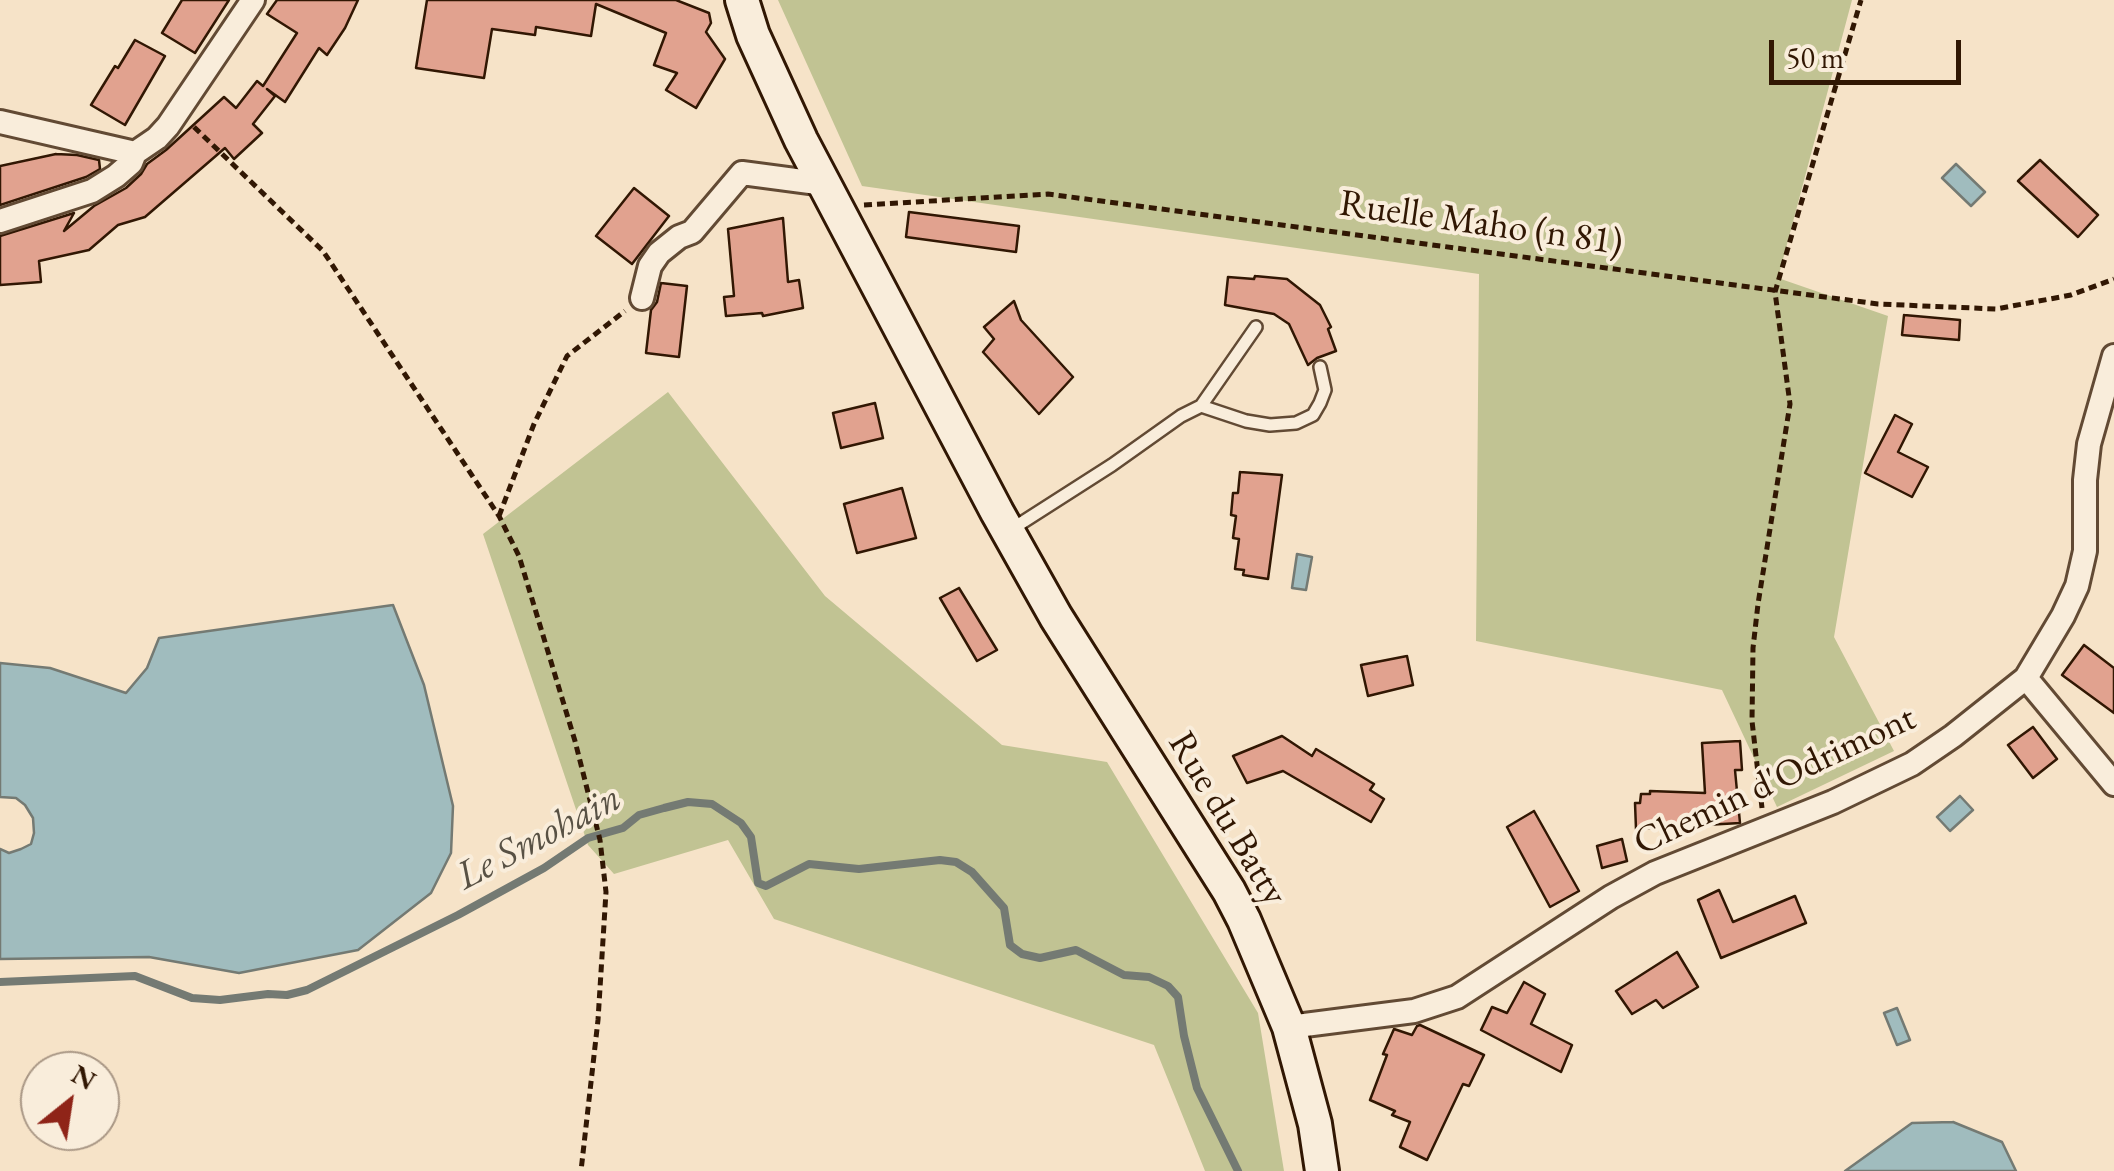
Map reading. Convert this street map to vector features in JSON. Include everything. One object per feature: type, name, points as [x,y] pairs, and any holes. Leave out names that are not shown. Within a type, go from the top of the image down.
[{"type":"main road","name":"Rue du Batty","points":[[742,0],[770,76],[1008,531],[1097,685],[1229,891],[1289,1027],[1316,1124],[1322,1171]]},
{"type":"street","points":[[0,221],[92,191],[131,164],[135,153],[157,138],[178,112],[253,0]]},
{"type":"street","points":[[0,122],[135,153]]},
{"type":"street","points":[[642,298],[650,266],[659,252],[692,232],[742,173],[831,196]]},
{"type":"street","name":"Chemin d'Odrimont","points":[[1289,1027],[1414,1011],[1456,997],[1640,881],[1833,802],[1912,764],[2026,678],[2077,586],[2085,551],[2085,480],[2090,444],[2114,356]]},
{"type":"street","points":[[2026,678],[2114,784]]},
{"type":"lane","points":[[1008,531],[1201,406],[1256,327]]},
{"type":"lane","points":[[1201,406],[1246,421],[1270,425],[1296,423],[1313,415],[1320,404],[1324,390],[1320,368]]},
{"type":"path","points":[[1764,831],[1752,721],[1753,648],[1790,404],[1774,292],[1862,0]]},
{"type":"path","points":[[178,112],[323,251],[499,516],[519,556],[575,741],[600,840],[606,892],[582,1171]]},
{"type":"path","name":"Ruelle Maho (n 81)","points":[[831,196],[1048,194],[1878,304],[1996,309],[2071,295],[2114,280]]},
{"type":"path","points":[[499,516],[534,424],[568,356],[642,298]]},
{"type":"green space","points":[[778,0],[1852,0],[1778,278],[1888,316],[1834,637],[1894,751],[1777,807],[1722,690],[1476,641],[1479,274],[862,186]]},
{"type":"green space","points":[[668,392],[825,596],[1002,745],[1107,762],[1258,1013],[1284,1171],[1205,1171],[1154,1045],[774,919],[728,840],[614,874],[588,845],[483,534]]},
{"type":"water","points":[[1956,164],[1985,192],[1971,206],[1942,178]]},
{"type":"water","points":[[1297,554],[1312,557],[1306,590],[1292,588]]},
{"type":"water","points":[[393,605],[424,685],[453,806],[451,853],[431,893],[358,950],[239,973],[149,957],[0,959],[0,849],[9,853],[21,849],[31,844],[34,833],[33,818],[25,805],[16,798],[0,797],[0,663],[50,668],[126,693],[147,668],[159,638]]},
{"type":"water","points":[[1960,796],[1973,810],[1950,831],[1937,817]]},
{"type":"water","points":[[1897,1008],[1910,1040],[1897,1045],[1884,1013]]},
{"type":"water","points":[[1953,1122],[2002,1142],[2016,1171],[1845,1171],[1912,1123]]},
{"type":"building","points":[[182,0],[229,0],[195,53],[162,33]]},
{"type":"building","points":[[277,0],[358,0],[327,55],[319,48],[285,102],[267,89],[275,96],[253,124],[262,133],[234,159],[225,148],[145,217],[118,225],[89,250],[39,261],[41,282],[0,285],[0,236],[74,213],[64,231],[94,206],[126,188],[147,164],[224,97],[236,108],[257,81],[263,86],[297,33],[267,14]]},
{"type":"building","points":[[427,0],[676,0],[709,13],[711,23],[706,32],[725,59],[696,108],[666,90],[677,73],[654,65],[666,33],[596,4],[591,36],[536,27],[535,35],[492,29],[484,78],[416,68]]},
{"type":"building","points":[[135,40],[165,56],[125,125],[91,105]]},
{"type":"building","points":[[56,154],[99,160],[100,169],[0,205],[0,166]]},
{"type":"building","points":[[2040,160],[2098,215],[2078,237],[2018,181]]},
{"type":"building","points":[[634,188],[669,216],[632,264],[596,236]]},
{"type":"building","points":[[909,212],[1019,226],[1016,252],[906,237]]},
{"type":"building","points":[[783,218],[788,282],[799,280],[803,308],[763,316],[726,316],[724,297],[734,296],[728,229]]},
{"type":"building","points":[[1228,277],[1287,279],[1320,305],[1331,327],[1328,329],[1336,351],[1308,365],[1289,324],[1274,314],[1225,305]]},
{"type":"building","points":[[661,283],[687,286],[679,357],[646,353],[651,310]]},
{"type":"building","points":[[1014,301],[1021,320],[1073,377],[1039,414],[983,352],[994,339],[984,327]]},
{"type":"building","points":[[1904,315],[1960,320],[1959,340],[1902,335]]},
{"type":"building","points":[[875,403],[883,438],[841,448],[833,413]]},
{"type":"building","points":[[1895,415],[1912,424],[1898,452],[1928,467],[1912,497],[1865,473]]},
{"type":"building","points":[[1240,472],[1282,475],[1268,579],[1243,575],[1244,570],[1235,569],[1239,539],[1233,538],[1236,516],[1231,515]]},
{"type":"building","points":[[902,488],[916,538],[857,553],[844,504]]},
{"type":"building","points":[[959,588],[997,650],[977,661],[940,598]]},
{"type":"building","points":[[2084,645],[2114,668],[2114,713],[2062,675]]},
{"type":"building","points":[[1407,656],[1413,685],[1368,696],[1361,665]]},
{"type":"building","points":[[2033,727],[2057,759],[2033,778],[2008,745]]},
{"type":"building","points":[[1282,736],[1312,756],[1316,749],[1374,784],[1370,790],[1384,799],[1371,822],[1283,771],[1247,783],[1233,756]]},
{"type":"building","points":[[1740,741],[1742,770],[1735,770],[1740,823],[1636,829],[1635,803],[1640,803],[1641,794],[1705,793],[1702,743]]},
{"type":"building","points":[[1534,811],[1579,891],[1550,907],[1507,827]]},
{"type":"building","points":[[1622,839],[1627,861],[1602,868],[1597,846]]},
{"type":"building","points":[[1719,890],[1733,922],[1795,896],[1806,923],[1721,958],[1698,900]]},
{"type":"building","points":[[1677,952],[1698,987],[1663,1008],[1656,1000],[1632,1014],[1616,991]]},
{"type":"building","points":[[1524,982],[1545,994],[1531,1024],[1572,1045],[1561,1072],[1481,1030],[1492,1007],[1507,1013]]},
{"type":"building","points":[[1420,1025],[1484,1055],[1469,1086],[1463,1084],[1427,1160],[1400,1147],[1410,1122],[1370,1100],[1394,1029],[1412,1035]]},
{"type":"waterway","name":"Le Smohain","points":[[0,982],[135,976],[192,998],[287,995],[307,990],[458,915],[544,868],[588,838],[623,828],[639,815],[688,802],[712,804],[741,823],[751,837],[758,883],[766,886],[809,864],[859,869],[940,860],[956,862],[972,872],[1004,908],[1010,945],[1022,954],[1040,958],[1076,950],[1124,975],[1149,977],[1168,986],[1178,997],[1197,1088],[1238,1171]]}]
